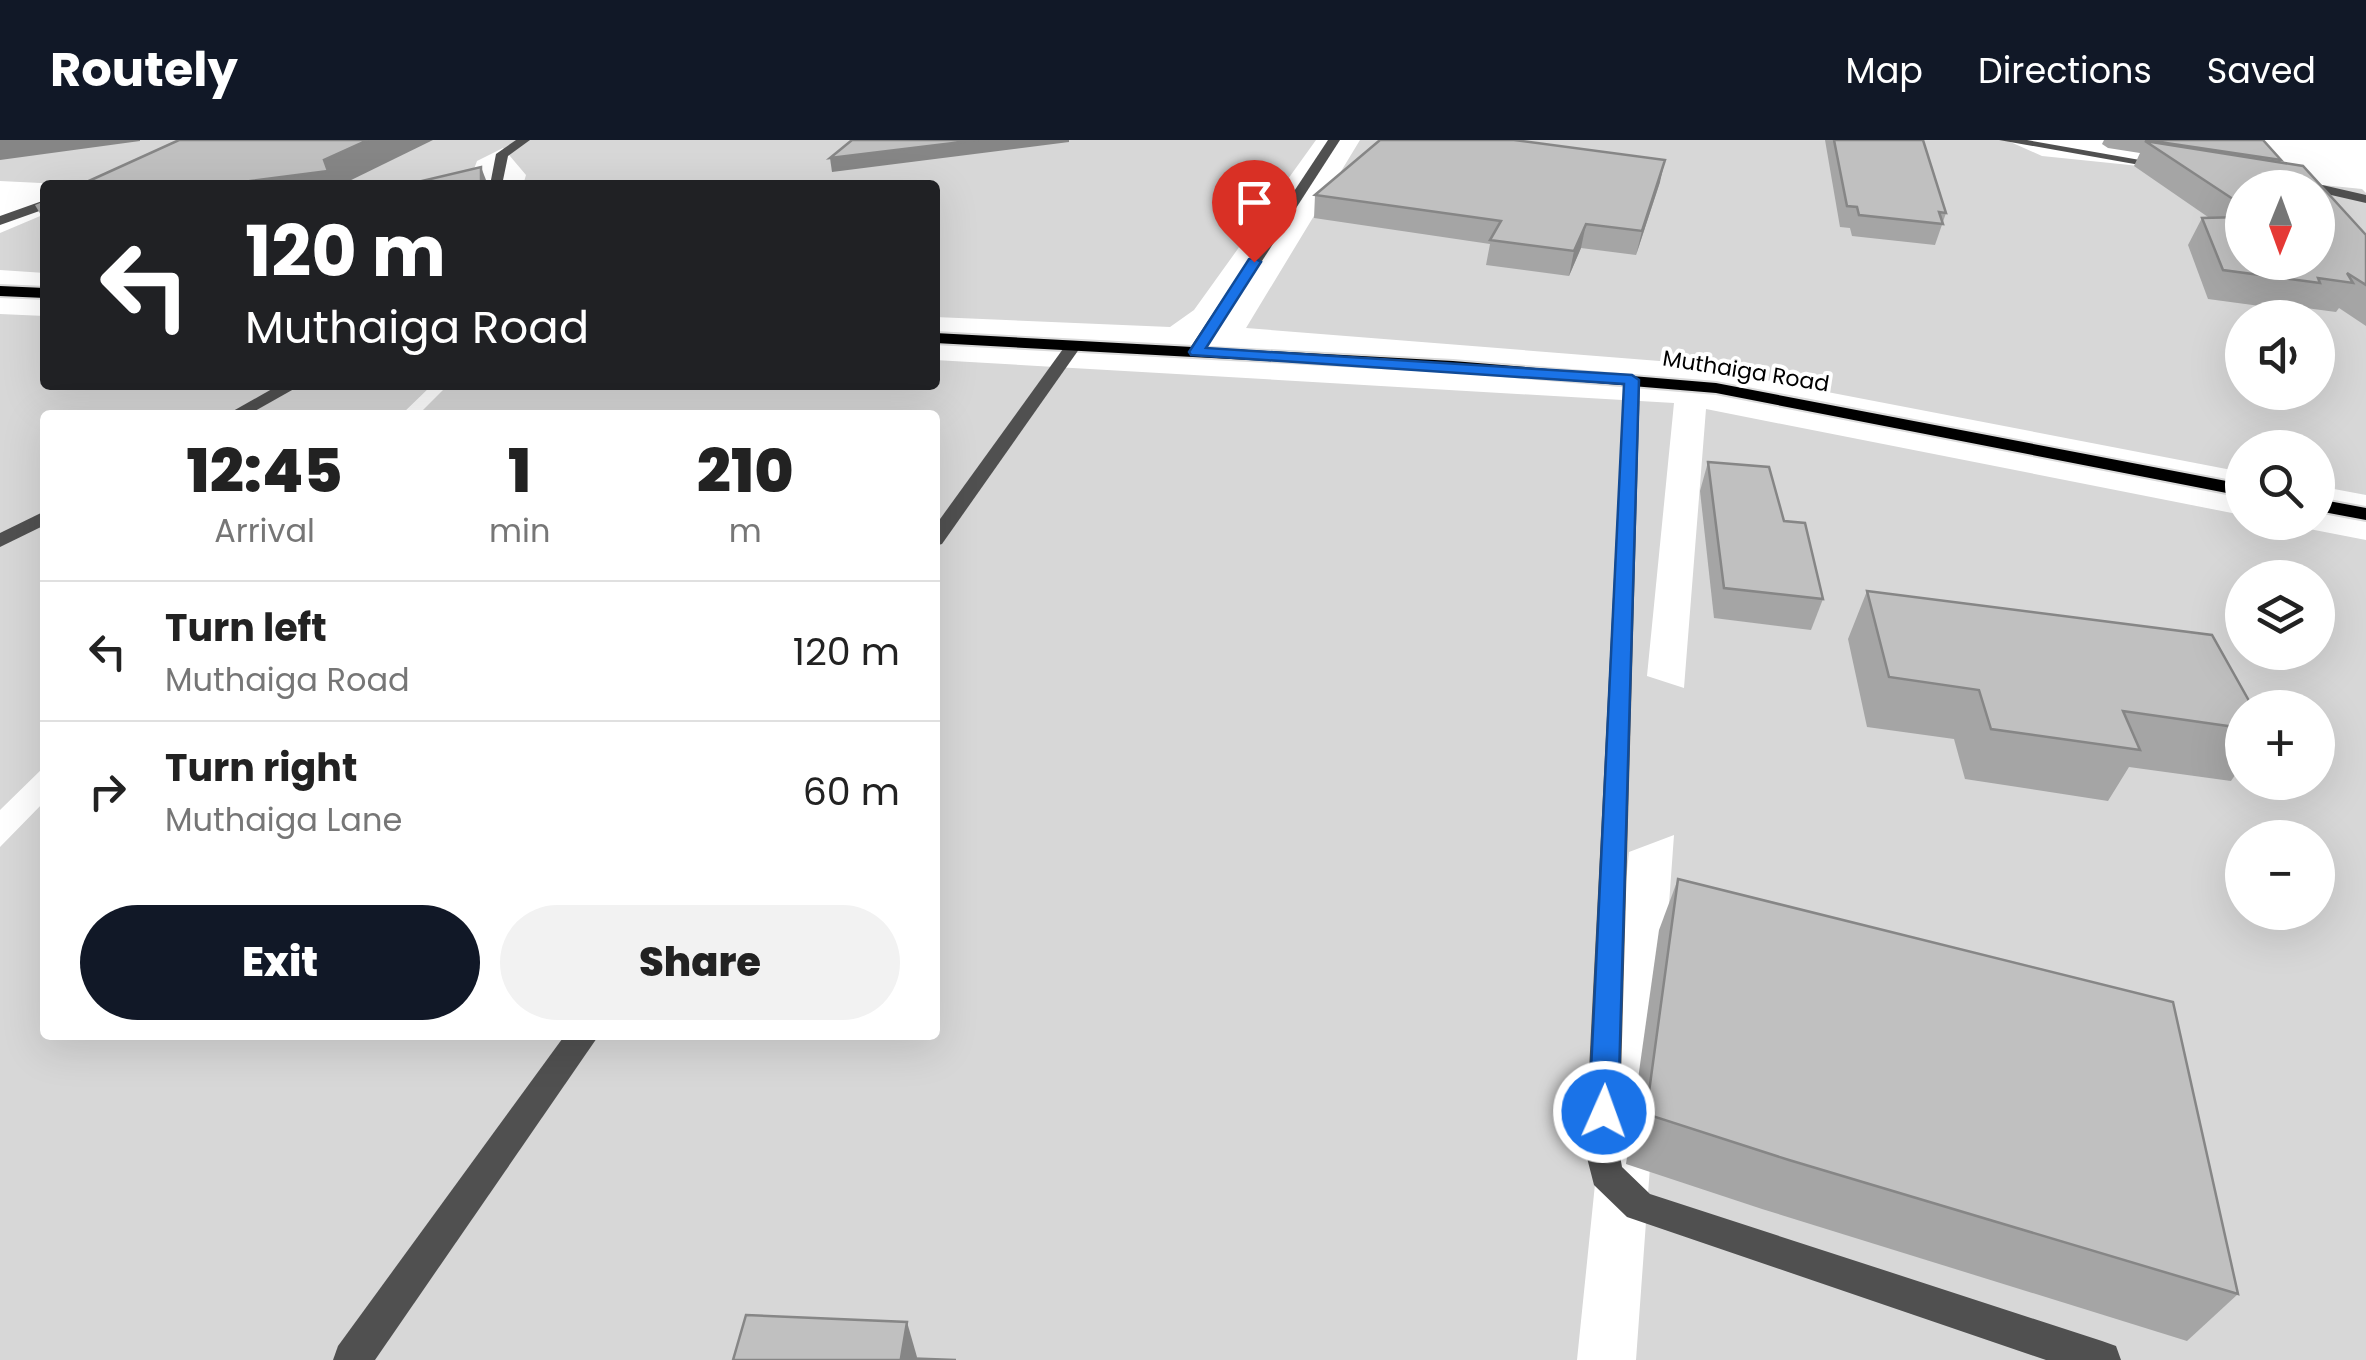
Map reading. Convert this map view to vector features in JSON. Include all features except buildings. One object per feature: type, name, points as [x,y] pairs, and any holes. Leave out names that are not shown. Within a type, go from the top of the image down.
[{"type":"main road","points":[[0,291],[40,293]]},
{"type":"main road","name":"Muthaiga Road","points":[[940,338],[1716,388],[2225,487]]},
{"type":"main road","points":[[2335,508],[2366,514]]},
{"type":"street","points":[[497,180],[502,154],[524,140]]},
{"type":"street","points":[[1196,352],[1334,140]]},
{"type":"street","points":[[2005,140],[2183,169]]},
{"type":"street","points":[[2335,192],[2366,200]]},
{"type":"street","points":[[0,222],[40,206]]},
{"type":"street","points":[[940,533],[1074,345]]},
{"type":"street","points":[[1632,380],[1602,1150],[1606,1174],[1638,1206],[2102,1360]]},
{"type":"street","points":[[245,410],[283,390]]},
{"type":"street","points":[[0,541],[40,520]]},
{"type":"street","points":[[352,1360],[579,1040]]},
{"type":"shaded area","points":[[0,140],[185,140],[93,180],[0,181]]},
{"type":"shaded area","points":[[221,140],[1316,140],[1194,310],[1170,327],[940,317],[940,180],[524,180],[526,175],[503,148],[477,161],[470,180],[128,180]]},
{"type":"shaded area","points":[[1360,140],[2006,140],[2042,156],[2225,175],[2225,280],[2335,280],[2335,186],[2362,189],[2366,193],[2366,495],[2335,489],[2335,430],[2225,430],[2225,469],[1672,362],[1246,328]]},
{"type":"shaded area","points":[[40,216],[40,273],[0,270],[0,233]]},
{"type":"shaded area","points":[[0,314],[40,316],[40,390],[427,390],[406,410],[40,410],[40,771],[0,810]]},
{"type":"shaded area","points":[[940,360],[1674,403],[1647,676],[1684,688],[1706,409],[2225,512],[2225,540],[2335,540],[2335,534],[2366,540],[2366,1360],[1636,1360],[1674,835],[1629,852],[1577,1360],[0,1360],[0,847],[40,806],[40,1040],[940,1040],[940,410],[423,410],[443,390],[940,390]]},
{"type":"route","points":[[1254,262],[1196,352],[1632,380],[1604,1112]]}]
